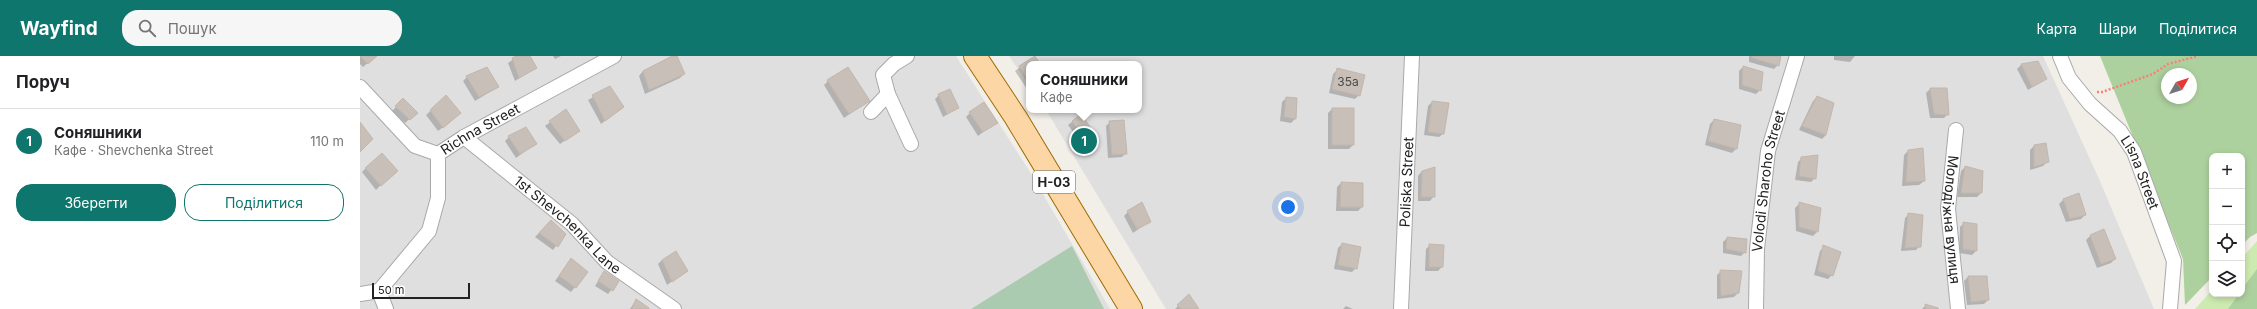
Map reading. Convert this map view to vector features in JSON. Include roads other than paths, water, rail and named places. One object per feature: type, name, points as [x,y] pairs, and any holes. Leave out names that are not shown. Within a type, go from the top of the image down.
[{"type":"main road","name":"Н-03","points":[[975,56],[1016,118],[1131,309]]},
{"type":"street","name":"Richna Street","points":[[360,87],[415,146],[438,154],[464,137],[614,56]]},
{"type":"street","points":[[907,56],[894,64],[883,75],[888,94],[911,144]]},
{"type":"street","name":"Poliska Street","points":[[1401,309],[1412,56]]},
{"type":"street","name":"Volodi Sharoho Street","points":[[1756,309],[1757,249],[1768,151],[1796,56]]},
{"type":"street","name":"Lisna Street","points":[[2060,56],[2069,78],[2090,104],[2120,131],[2134,152],[2174,261],[2170,309]]},
{"type":"street","points":[[871,112],[888,94]]},
{"type":"street","name":"Молодіжна вулиця","points":[[1956,130],[1948,209],[1958,309]]},
{"type":"street","name":"1st Shevchenka Lane","points":[[464,137],[572,224],[607,262],[674,309]]},
{"type":"street","points":[[360,294],[379,291],[429,231],[438,198],[438,154]]},
{"type":"street","points":[[379,291],[386,309]]},
{"type":"place","name":"Соняшники","points":[[1084,141]]}]
